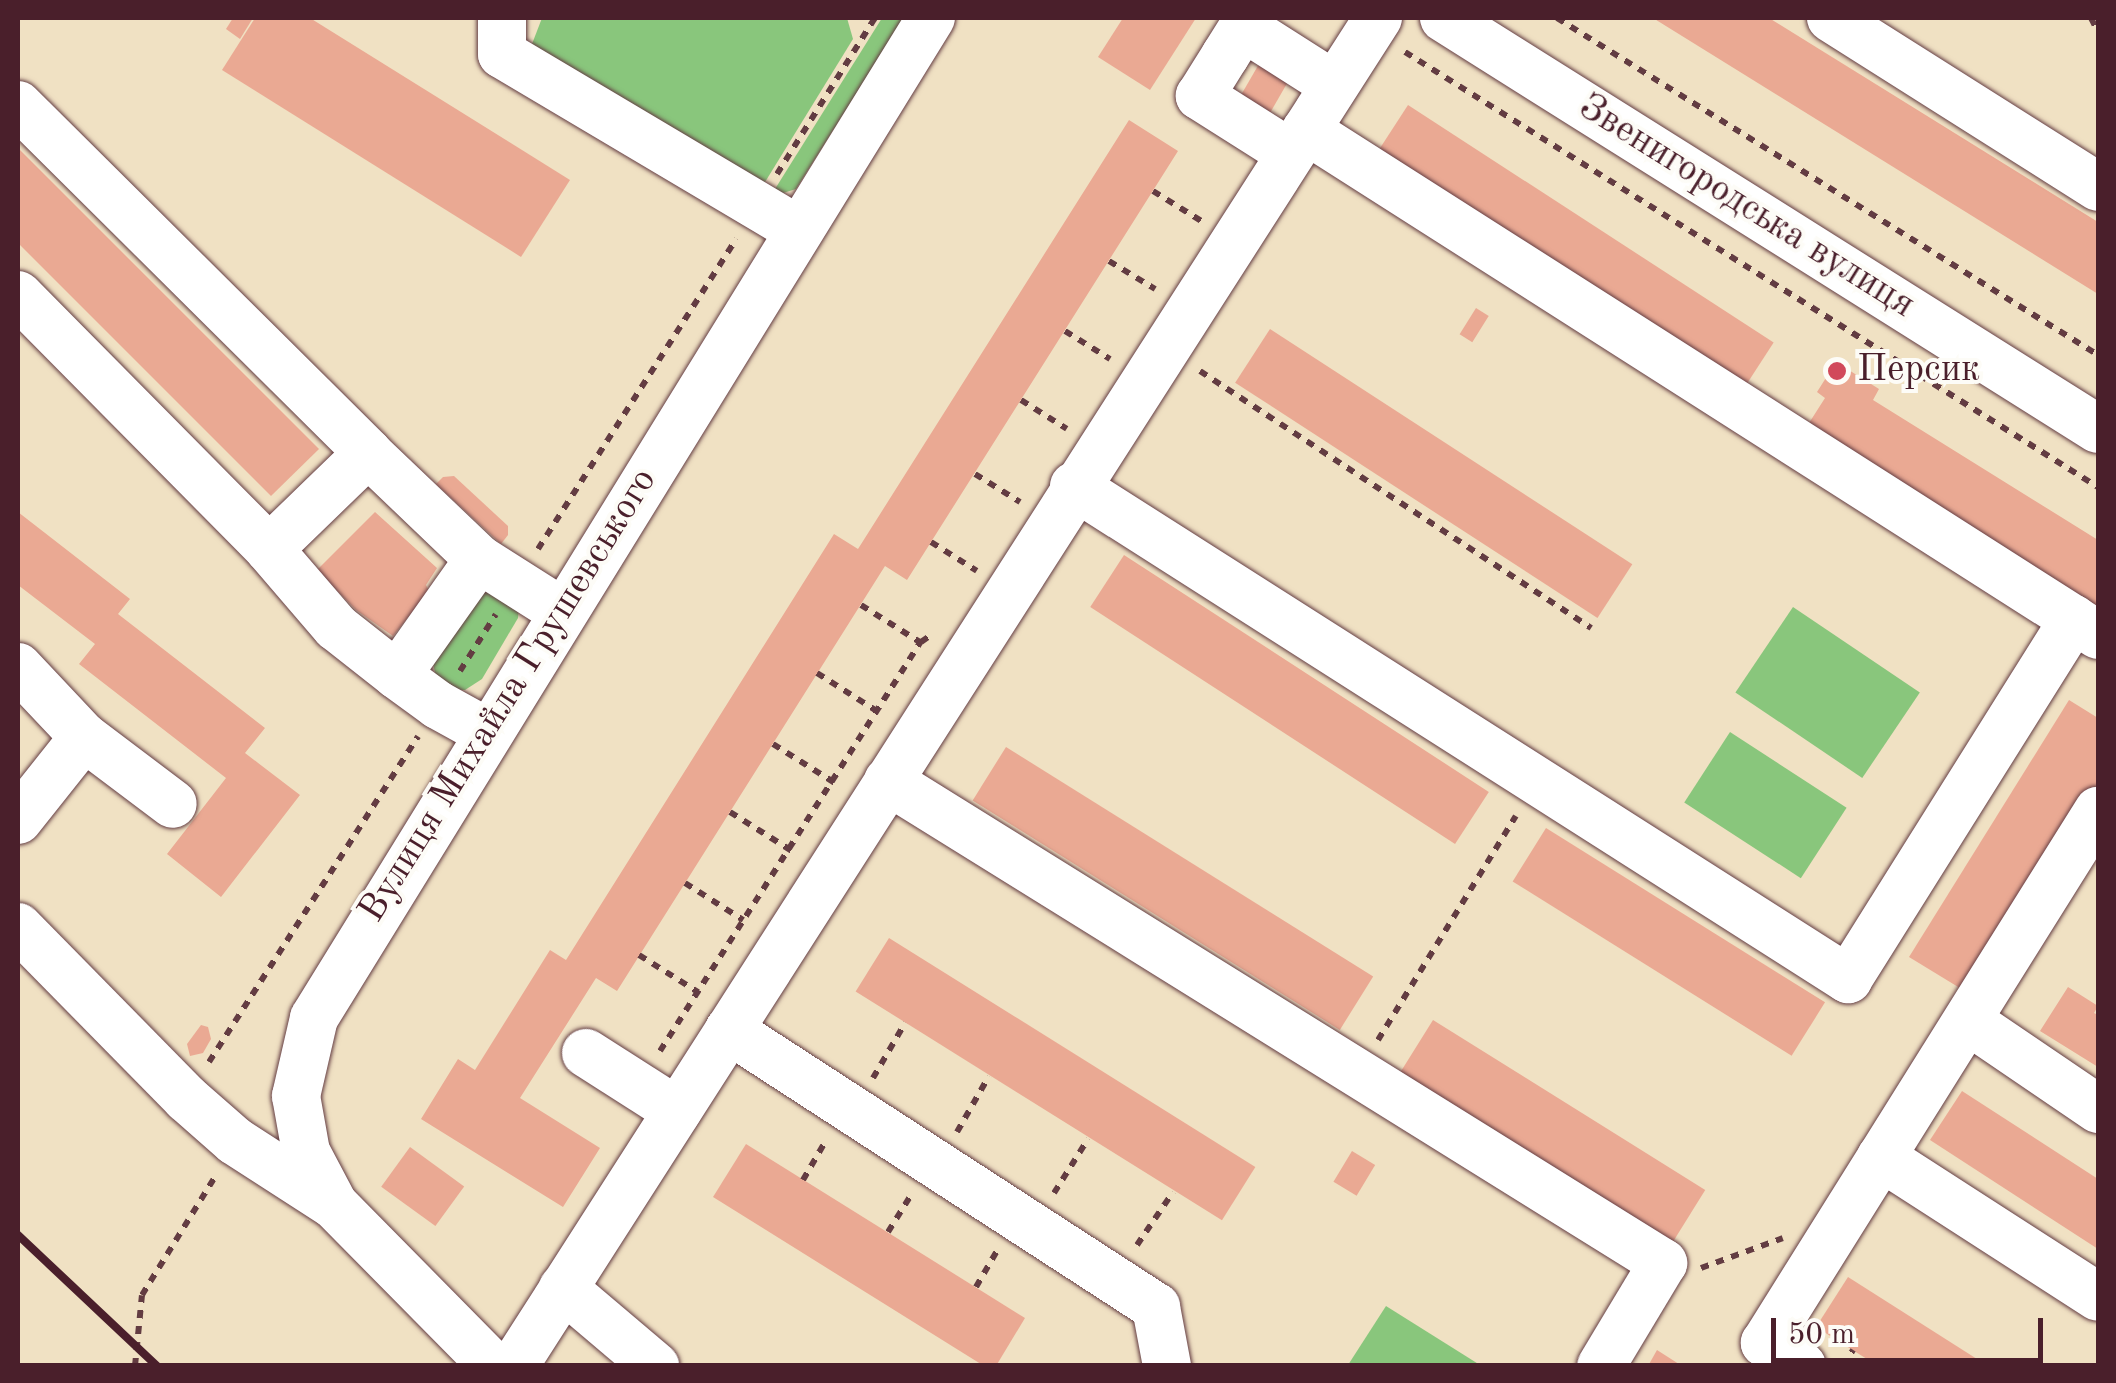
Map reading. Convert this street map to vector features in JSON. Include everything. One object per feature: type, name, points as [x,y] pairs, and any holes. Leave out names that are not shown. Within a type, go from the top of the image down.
[{"type":"street","points":[[502,18],[502,54],[797,229]]},
{"type":"street","name":"Вулиця Михайла Грушевського","points":[[492,1366],[334,1205],[306,1152],[296,1096],[314,1018],[797,229],[931,18]]},
{"type":"street","name":"Звенигородська вулиця","points":[[1444,18],[2098,428]]},
{"type":"street","points":[[1830,18],[2098,187]]},
{"type":"street","points":[[514,1366],[1075,485],[1374,24]]},
{"type":"street","points":[[1075,485],[1848,979],[2086,627],[1298,142],[1200,96],[1243,27],[1334,86]]},
{"type":"street","points":[[18,105],[479,559],[562,611]]},
{"type":"street","points":[[18,295],[269,549],[336,627],[438,705],[487,732]]},
{"type":"street","points":[[269,549],[368,452]]},
{"type":"street","points":[[396,675],[479,559]]},
{"type":"street","points":[[18,667],[84,738],[173,804]]},
{"type":"street","points":[[18,820],[84,738]]},
{"type":"street","points":[[880,793],[1358,1073],[1663,1263],[1601,1366]]},
{"type":"street","points":[[1802,1366],[1765,1342],[1840,1217],[1970,1022],[2098,811]]},
{"type":"street","points":[[18,927],[186,1098],[235,1141],[334,1205]]},
{"type":"street","points":[[1970,1022],[2098,1109]]},
{"type":"street","points":[[733,1023],[853,1110],[1156,1307],[1166,1366]]},
{"type":"street","points":[[586,1053],[677,1111]]},
{"type":"street","points":[[1882,1157],[2098,1297]]},
{"type":"street","points":[[564,1288],[655,1366]]},
{"type":"path","points":[[1557,18],[2098,355]]},
{"type":"path","points":[[2091,18],[2098,32]]},
{"type":"path","points":[[1374,24],[2098,488]]},
{"type":"path","points":[[1153,191],[1234,242]]},
{"type":"path","points":[[1109,261],[1166,347]]},
{"type":"path","points":[[1064,331],[1166,347],[1282,419],[1362,478],[1591,628]]},
{"type":"path","points":[[1021,400],[1075,485]]},
{"type":"path","points":[[1362,478],[1367,468]]},
{"type":"path","points":[[974,474],[1075,485]]},
{"type":"path","points":[[1460,542],[1466,533]]},
{"type":"path","points":[[931,542],[1009,591]]},
{"type":"path","points":[[1542,596],[1548,586]]},
{"type":"path","points":[[861,605],[960,667]]},
{"type":"path","points":[[817,674],[916,736]]},
{"type":"path","points":[[773,744],[880,793]]},
{"type":"path","points":[[1358,1073],[1537,781]]},
{"type":"path","points":[[730,812],[828,874]]},
{"type":"path","points":[[685,884],[783,945]]},
{"type":"path","points":[[639,955],[733,1023]]},
{"type":"path","points":[[853,1110],[905,1023]]},
{"type":"path","points":[[938,1166],[989,1076]]},
{"type":"path","points":[[1033,1227],[1088,1138]]},
{"type":"path","points":[[135,1366],[142,1295],[235,1141]]},
{"type":"path","points":[[1114,1280],[1172,1192]]},
{"type":"path","points":[[1648,1288],[1840,1217]]},
{"type":"path","points":[[1844,1366],[1853,1350]]},
{"type":"green space","points":[[542,18],[847,18],[853,39],[757,195],[532,44]]},
{"type":"green space","points":[[882,18],[904,18],[796,189],[770,197]]},
{"type":"green space","points":[[486,586],[519,607],[518,618],[482,679],[465,690],[454,690],[436,678],[432,658]]},
{"type":"green space","points":[[1793,607],[1920,693],[1862,778],[1735,692]]},
{"type":"green space","points":[[1730,732],[1847,808],[1801,878],[1684,802]]},
{"type":"green space","points":[[1386,1306],[1480,1365],[1348,1365]]},
{"type":"building","points":[[233,18],[253,18],[240,39],[226,29]]},
{"type":"building","points":[[255,18],[310,18],[570,180],[521,257],[222,70]]},
{"type":"building","points":[[1123,18],[1196,18],[1150,90],[1098,57]]},
{"type":"building","points":[[1653,18],[1769,18],[2098,222],[2098,294]]},
{"type":"building","points":[[1263,57],[1292,74],[1266,119],[1237,102]]},
{"type":"building","points":[[1408,105],[1774,342],[1742,392],[1376,154]]},
{"type":"building","points":[[1129,120],[1178,151],[907,580],[885,566],[617,991],[596,978],[520,1098],[600,1148],[563,1207],[421,1119],[458,1059],[475,1070],[550,950],[566,960],[834,534],[858,549]]},
{"type":"building","points":[[18,148],[319,449],[271,496],[18,243]]},
{"type":"building","points":[[1476,308],[1489,316],[1472,342],[1460,334]]},
{"type":"building","points":[[1270,329],[1632,564],[1597,618],[1235,383]]},
{"type":"building","points":[[1836,362],[1879,389],[1873,400],[2098,540],[2098,618],[1802,434],[1825,398],[1817,392]]},
{"type":"building","points":[[454,476],[508,526],[508,535],[501,544],[436,484],[443,477]]},
{"type":"building","points":[[18,512],[130,599],[118,614],[265,728],[245,753],[300,795],[221,897],[167,854],[226,778],[79,664],[95,644],[18,585]]},
{"type":"building","points":[[375,512],[437,568],[426,585],[429,591],[393,636],[356,610],[317,570]]},
{"type":"building","points":[[1124,555],[1489,792],[1455,844],[1090,607]]},
{"type":"building","points":[[2069,700],[2098,718],[2098,782],[1968,993],[1909,957]]},
{"type":"building","points":[[1006,747],[1373,976],[1340,1030],[973,800]]},
{"type":"building","points":[[1546,828],[1825,1002],[1792,1056],[1513,881]]},
{"type":"building","points":[[889,938],[1255,1167],[1222,1220],[856,991]]},
{"type":"building","points":[[2068,987],[2098,1006],[2094,1013],[2098,1015],[2098,1067],[2040,1031]]},
{"type":"building","points":[[1433,1020],[1705,1190],[1671,1244],[1399,1074]]},
{"type":"building","points":[[201,1025],[208,1027],[211,1039],[203,1053],[190,1056],[187,1044]]},
{"type":"building","points":[[1962,1091],[2098,1179],[2098,1249],[1930,1140]]},
{"type":"building","points":[[746,1144],[1025,1318],[996,1366],[984,1366],[713,1197]]},
{"type":"building","points":[[410,1147],[464,1186],[435,1226],[381,1187]]},
{"type":"building","points":[[1352,1151],[1375,1165],[1357,1196],[1333,1182]]},
{"type":"building","points":[[1848,1277],[1988,1366],[1878,1366],[1816,1327]]},
{"type":"building","points":[[1657,1350],[1682,1366],[1648,1366]]},
{"type":"railway","points":[[18,1235],[157,1366]]},
{"type":"place","name":"Персик","points":[[1837,371]]}]
